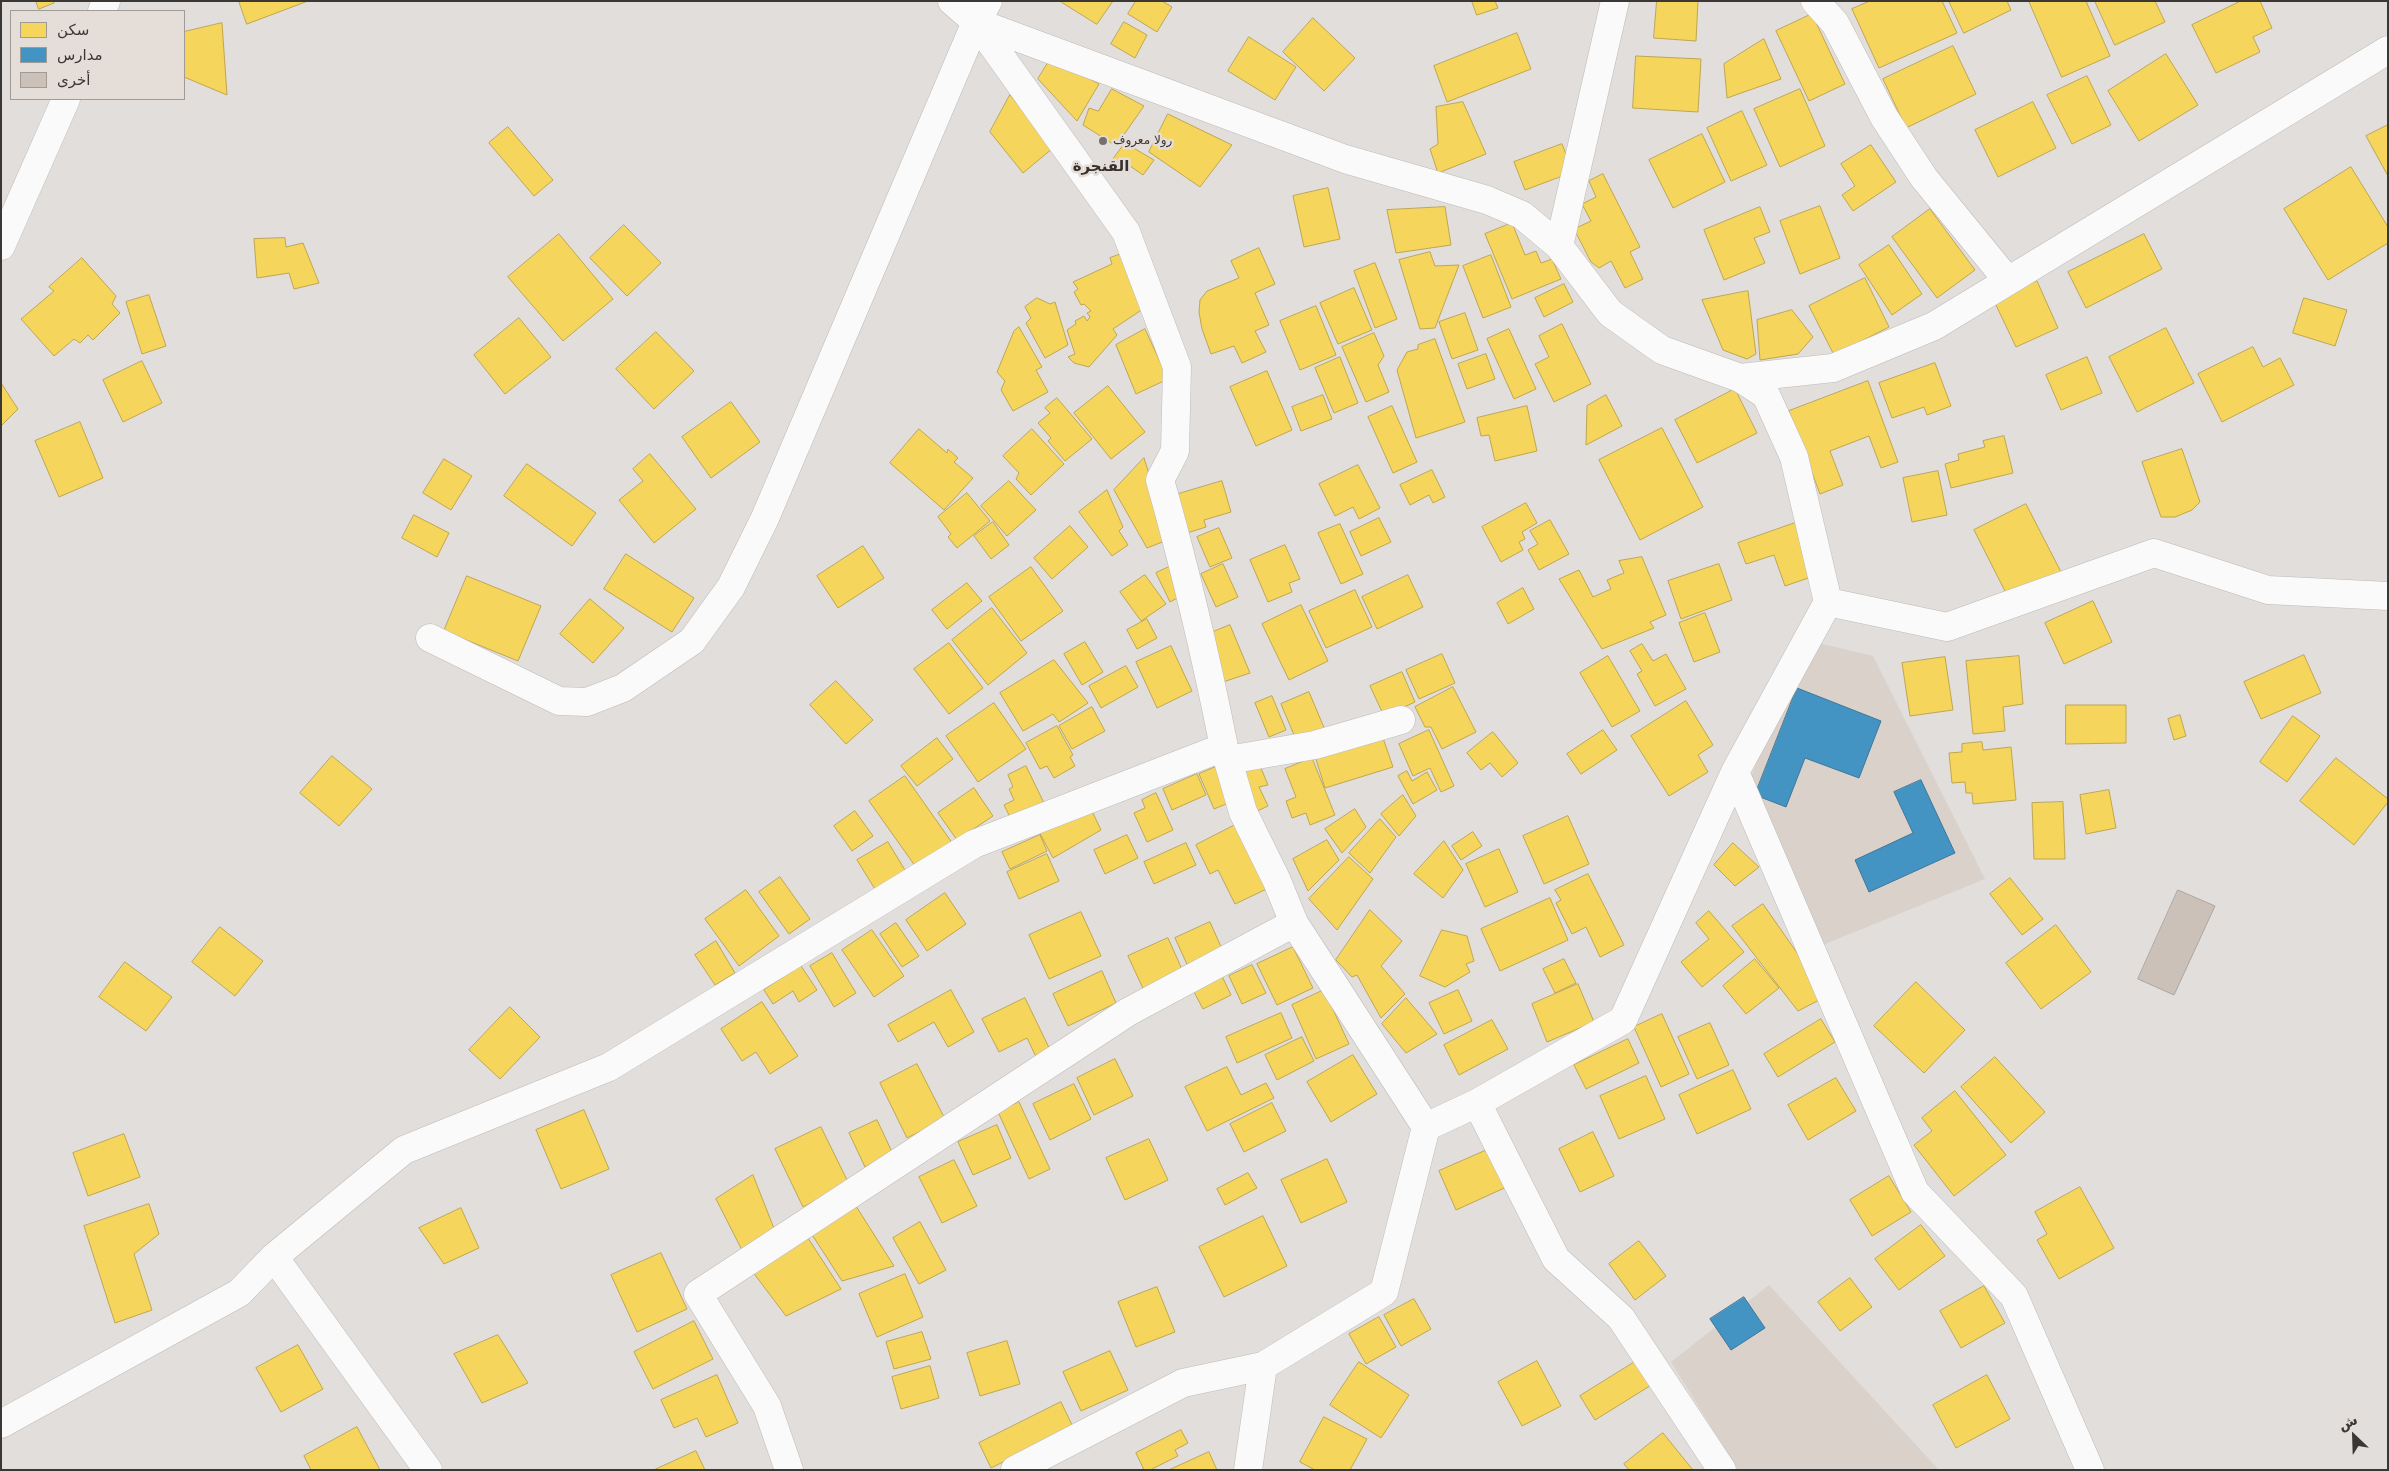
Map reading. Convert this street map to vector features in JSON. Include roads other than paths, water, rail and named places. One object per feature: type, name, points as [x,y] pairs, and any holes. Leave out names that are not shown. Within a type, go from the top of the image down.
[{"type":"street","points":[[952,1],[982,11],[1345,160],[1487,200],[1522,215],[1559,246],[1610,313],[1662,350],[1740,378],[1766,395],[1794,457],[1828,602],[1735,772],[1622,1020],[1477,1103],[1426,1127]]},
{"type":"street","points":[[1559,246],[1615,1]]},
{"type":"street","points":[[1815,1],[1835,23],[1884,118],[1924,178],[2008,281]]},
{"type":"street","points":[[430,638],[559,701],[587,702],[623,688],[692,641],[731,587],[765,518],[982,11]]},
{"type":"street","points":[[982,11],[1126,232],[1177,367],[1175,451],[1160,480],[1186,574],[1226,753],[1243,812],[1277,881],[1294,923],[1426,1127],[1384,1292],[1263,1366],[1183,1383],[1015,1470]]},
{"type":"street","points":[[1740,378],[1833,368],[1934,326],[2388,50]]},
{"type":"street","points":[[1,246],[66,100]]},
{"type":"street","points":[[1828,602],[1947,627],[2154,553],[2268,590],[2388,596]]},
{"type":"street","points":[[1,1424],[240,1293],[274,1256],[404,1150],[609,1067],[974,844],[1226,753],[1315,745],[1400,720]]},
{"type":"street","points":[[1735,772],[1914,1192],[2014,1296],[2090,1470]]},
{"type":"street","points":[[789,1470],[767,1406],[698,1294],[1128,1012],[1294,923]]},
{"type":"street","points":[[1477,1103],[1556,1259],[1621,1318],[1722,1470]]},
{"type":"street","points":[[274,1256],[428,1470]]},
{"type":"street","points":[[1248,1470],[1263,1366]]},
{"type":"place","name":"رولا معروف","points":[[1103,141]]},
{"type":"district","name":"القنجرة","points":[[1101,167]]}]
